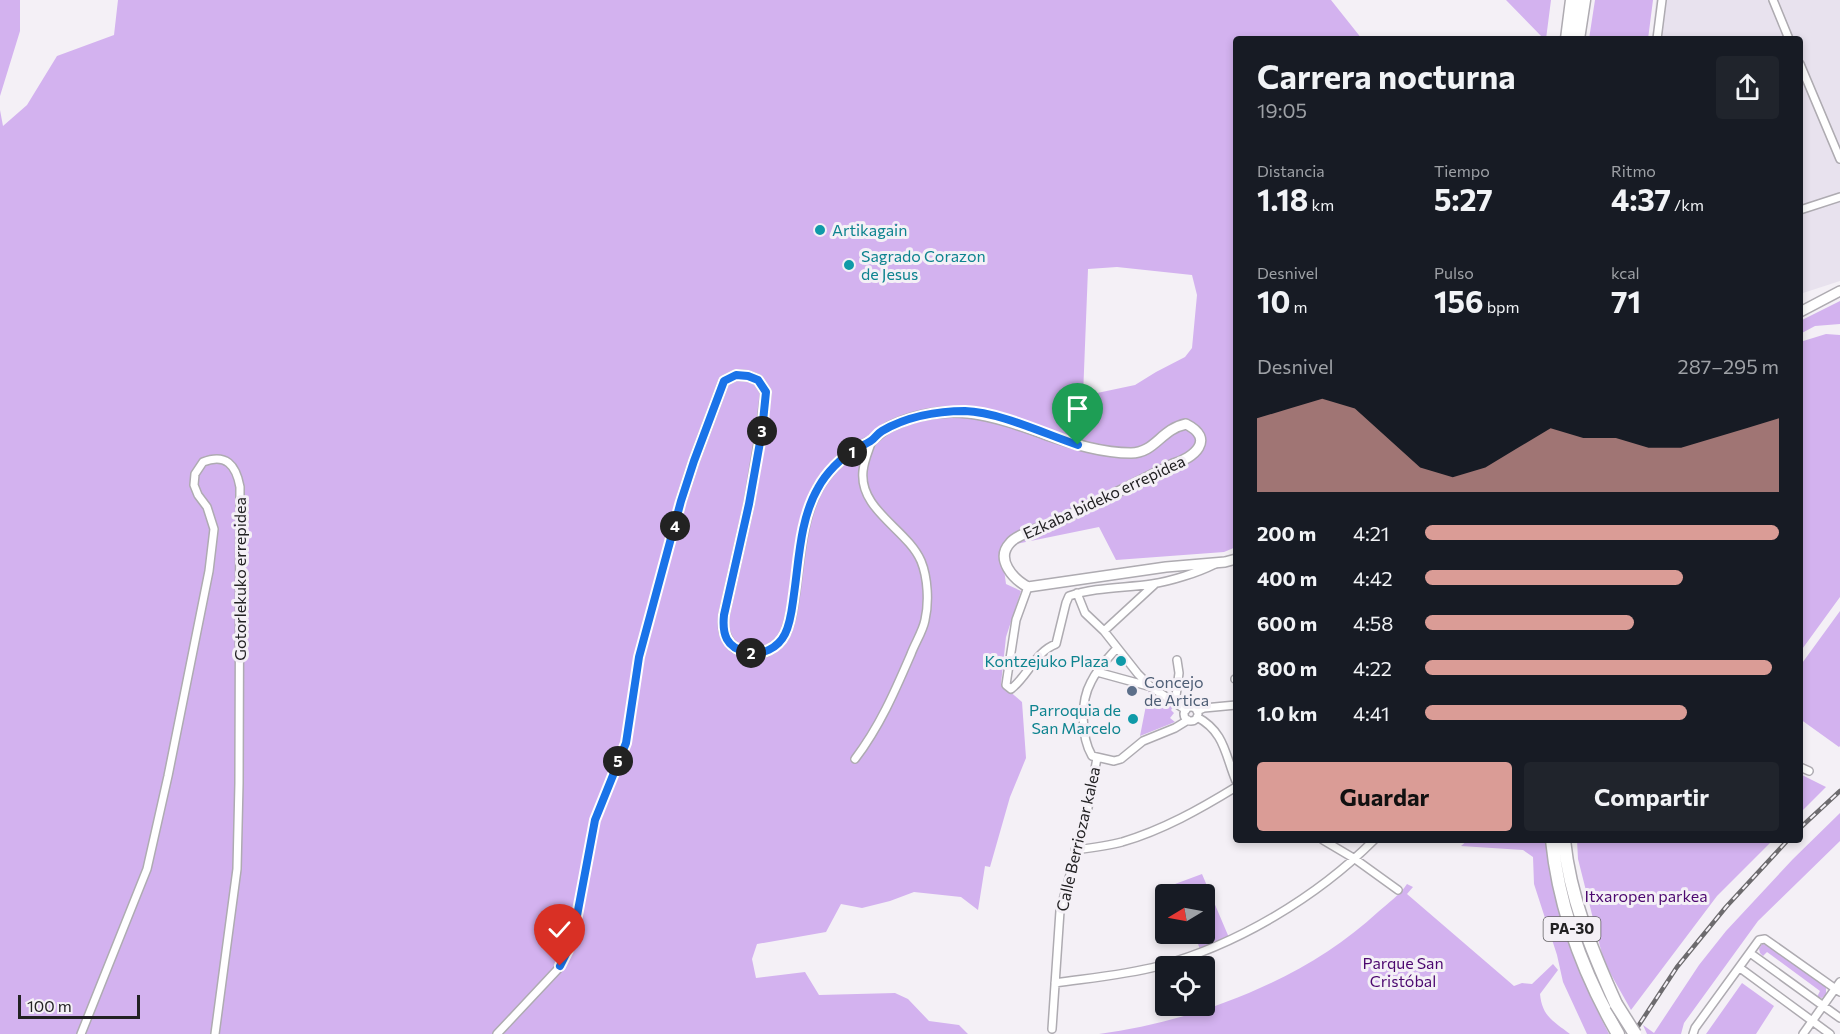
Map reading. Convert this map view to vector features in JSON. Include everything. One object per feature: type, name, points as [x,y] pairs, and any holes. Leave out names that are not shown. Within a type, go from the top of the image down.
[{"type":"highway","points":[[1567,36],[1572,0]]},
{"type":"highway","points":[[1578,36],[1584,0]]},
{"type":"highway","name":"PA-30","points":[[1552,843],[1565,911],[1583,963],[1606,1014],[1618,1034]]},
{"type":"highway","name":"PA-30","points":[[1564,843],[1577,908],[1594,956],[1616,1004],[1635,1034]]},
{"type":"street","points":[[1657,36],[1662,0]]},
{"type":"street","points":[[1773,0],[1788,36]]},
{"type":"street","points":[[1803,71],[1840,159]]},
{"type":"street","points":[[1803,209],[1840,196]]},
{"type":"street","points":[[1803,310],[1840,291]]},
{"type":"street","name":"Ezkaba bideko errepidea","points":[[681,501],[724,381],[736,375],[758,380],[766,392],[762,431],[723,628],[726,639],[733,647],[760,654],[772,649],[784,637],[791,616],[805,527],[811,502],[818,488],[827,474],[840,461],[872,440],[878,433],[909,419],[931,414],[967,411],[1008,421],[1078,445],[1122,452],[1143,451],[1174,426],[1186,424],[1198,433],[1201,440],[1199,447],[1194,455],[1186,460],[1173,464],[1060,520],[1018,536],[1009,544],[1005,554],[1006,564],[1011,575],[1028,587]]},
{"type":"street","points":[[855,759],[869,741],[891,701],[925,621],[927,591],[921,561],[906,538],[874,505],[863,481],[863,470],[872,440]]},
{"type":"street","name":"Gotorlekuko errepidea","points":[[81,1034],[147,868],[209,571],[214,529],[207,507],[194,485],[195,474],[203,462],[219,458],[227,461],[233,467],[240,487],[239,783],[237,869],[215,1034]]},
{"type":"street","points":[[497,1034],[558,969],[568,950],[576,921],[595,820],[626,743],[639,657],[681,501]]},
{"type":"street","points":[[1217,563],[1205,569],[1155,584],[1077,593],[1069,596],[1056,644],[1047,647],[1018,684],[1011,689],[1006,685],[1016,620],[1028,587],[1233,560]]},
{"type":"street","points":[[1104,631],[1155,584]]},
{"type":"street","points":[[1077,593],[1085,613],[1104,631],[1151,687],[1186,710]]},
{"type":"street","points":[[1117,648],[1090,683],[1084,702],[1087,747],[1092,756],[1096,758],[1114,761],[1121,759],[1143,741],[1188,720],[1193,721],[1204,708],[1233,705]]},
{"type":"street","points":[[1176,704],[1179,673],[1177,660]]},
{"type":"street","points":[[1097,672],[1151,687]]},
{"type":"street","points":[[1186,710],[1192,707],[1216,731],[1225,748],[1233,774]]},
{"type":"street","points":[[1186,710],[1185,716],[1188,720]]},
{"type":"street","name":"Calle Berriozar kalea","points":[[1052,1029],[1060,911],[1087,813],[1096,758]]},
{"type":"street","points":[[1803,768],[1809,771]]},
{"type":"street","points":[[1075,850],[1121,842],[1166,826],[1206,806],[1233,789]]},
{"type":"street","points":[[1328,843],[1398,890]]},
{"type":"street","points":[[1055,983],[1160,966],[1215,946],[1249,930],[1302,899],[1355,859],[1371,843]]},
{"type":"street","points":[[1693,1034],[1695,1028],[1759,940],[1765,939],[1838,991]]},
{"type":"street","points":[[1750,953],[1840,1018]]},
{"type":"street","points":[[1740,968],[1830,1034]]},
{"type":"street","points":[[1803,1034],[1823,1006],[1838,991],[1840,982]]},
{"type":"shaded area","points":[[1656,0],[1840,0],[1840,281],[1803,293],[1803,36],[1652,36]]},
{"type":"green space","points":[[0,0],[20,0],[20,31],[0,96]]},
{"type":"green space","points":[[118,0],[1331,0],[1360,36],[1233,36],[1233,548],[1224,552],[1116,560],[1099,527],[1001,547],[1006,584],[1021,591],[1006,637],[1001,684],[1022,702],[1026,758],[1010,797],[990,867],[985,866],[978,910],[961,897],[914,892],[862,908],[841,904],[826,932],[757,944],[752,959],[756,978],[805,972],[819,995],[895,993],[908,999],[929,1021],[959,1025],[968,1034],[0,1034],[0,110],[3,126],[27,105],[57,56],[114,35]],"holes":[[[1117,267],[1192,275],[1197,295],[1192,348],[1185,357],[1135,385],[1083,396],[1088,269]]]},
{"type":"green space","points":[[1506,0],[1551,0],[1546,36],[1541,36]]},
{"type":"green space","points":[[1595,0],[1653,0],[1648,36],[1589,36]]},
{"type":"green space","points":[[1840,301],[1840,324],[1815,326],[1803,332],[1803,320]]},
{"type":"green space","points":[[1826,334],[1840,335],[1840,597],[1803,648],[1803,341]]},
{"type":"green space","points":[[1840,611],[1839,747],[1803,721],[1803,662]]},
{"type":"green space","points":[[1149,690],[1174,706],[1171,710],[1174,713],[1170,718],[1175,722],[1140,736]]},
{"type":"green space","points":[[1803,776],[1826,787],[1803,810]]},
{"type":"green space","points":[[1840,813],[1840,841],[1758,921],[1684,1023],[1681,1034],[1647,1034],[1643,1025],[1654,1033],[1699,965],[1726,931],[1793,859]]},
{"type":"green space","points":[[1464,843],[1545,843],[1554,891],[1568,940],[1609,1034],[1587,1034],[1563,982],[1557,955],[1534,884],[1533,857],[1523,850],[1461,846]]},
{"type":"green space","name":"Itxaropen parkea","points":[[1577,843],[1770,843],[1717,896],[1631,1010],[1604,962],[1578,859]]},
{"type":"green space","points":[[1202,874],[1206,884],[1175,884]]},
{"type":"green space","name":"Parque San Cristóbal","points":[[1407,884],[1413,887],[1407,894],[1514,986],[1522,983],[1532,984],[1553,964],[1558,970],[1540,994],[1541,1002],[1549,1017],[1570,1034],[1099,1034],[1136,1028],[1183,1016],[1215,1016],[1215,1006],[1248,994],[1317,958],[1349,936],[1401,892]]},
{"type":"green space","points":[[1215,905],[1230,940],[1201,952],[1198,944],[1215,944]]},
{"type":"green space","points":[[1762,944],[1768,945],[1824,986],[1826,995],[1822,998],[1817,997],[1820,991],[1767,952],[1763,956],[1759,949]]},
{"type":"green space","points":[[1742,983],[1774,1006],[1756,1034],[1706,1034]]},
{"type":"railway","points":[[1803,825],[1840,791]]},
{"type":"railway","points":[[1633,1034],[1677,967],[1726,907],[1785,843]]},
{"type":"place","name":"Artikagain","points":[[820,230]]},
{"type":"place","name":"Sagrado Corazon de Jesus","points":[[849,265]]},
{"type":"place","name":"Kontzejuko Plaza","points":[[1121,661]]},
{"type":"place","name":"Concejo de Artica","points":[[1132,691]]},
{"type":"place","name":"Parroquia de San Marcelo","points":[[1133,719]]},
{"type":"route","points":[[560,966],[568,950],[576,921],[595,820],[626,743],[639,657],[681,501],[724,381],[736,375],[748,376],[758,380],[766,392],[762,431],[749,504],[723,628],[726,639],[733,647],[746,652],[760,654],[772,649],[784,637],[791,616],[801,544],[811,502],[827,474],[840,461],[872,440],[878,433],[909,419],[931,414],[967,411],[1008,421],[1078,445]]}]
